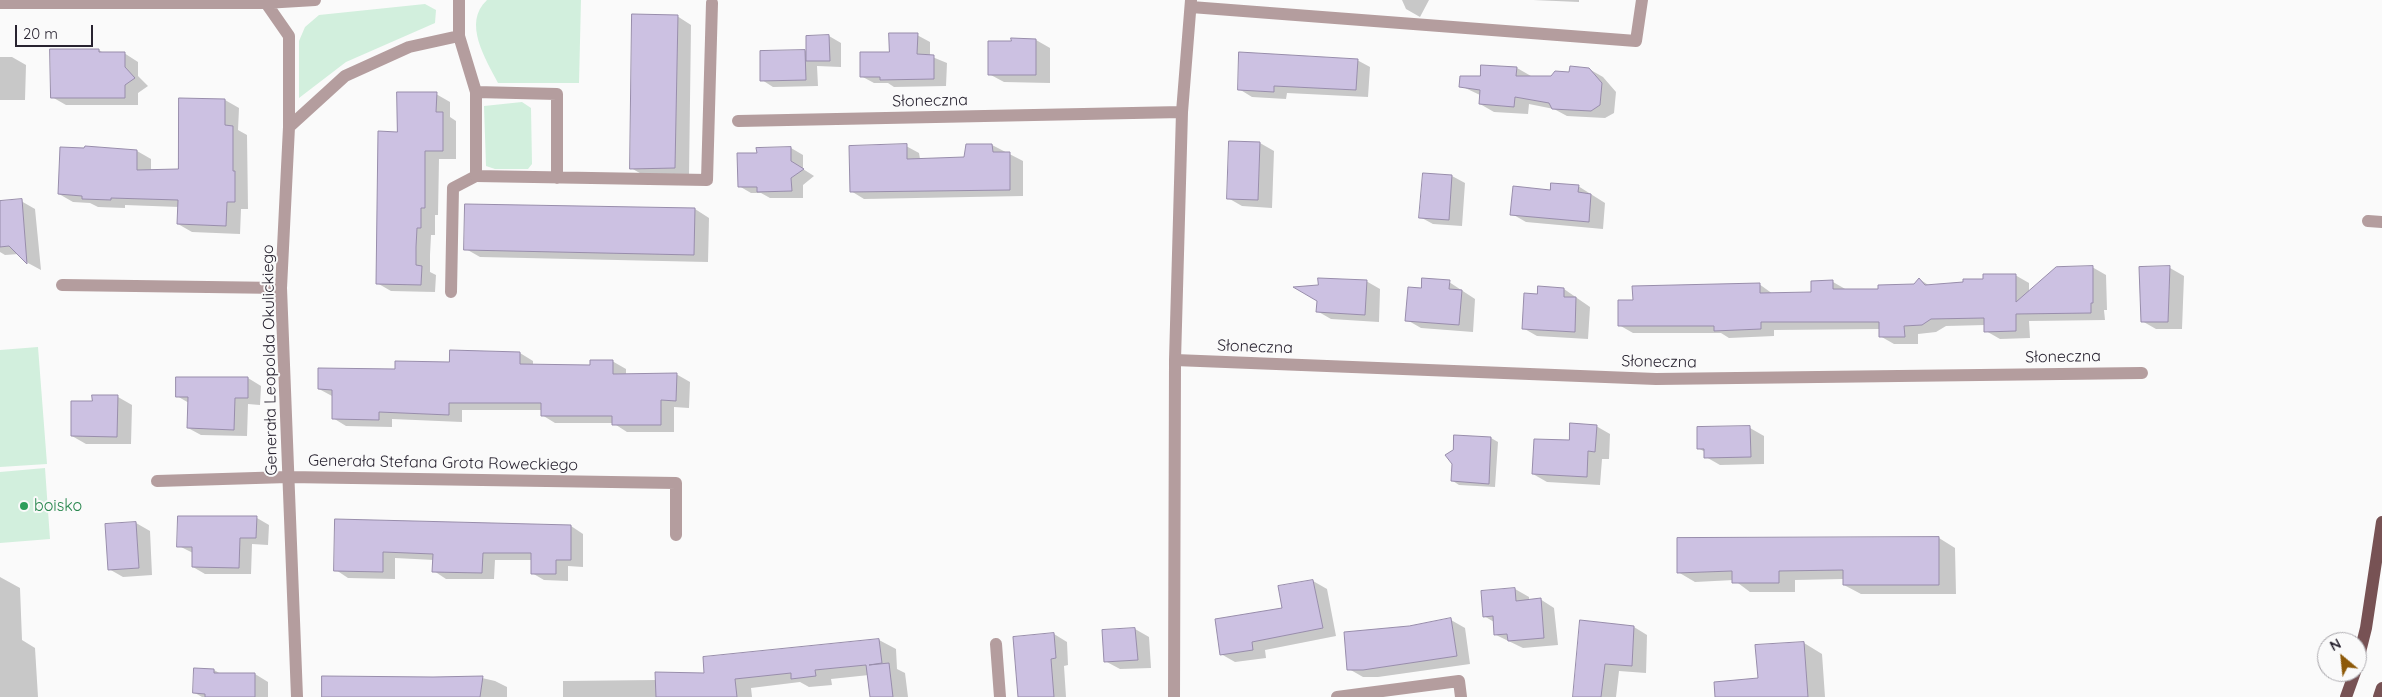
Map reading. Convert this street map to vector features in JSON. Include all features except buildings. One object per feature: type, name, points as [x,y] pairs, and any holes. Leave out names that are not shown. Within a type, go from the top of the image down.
[{"type":"main road","points":[[2365,632],[2382,522]]},
{"type":"main road","points":[[2346,697],[2351,682]]},
{"type":"main road","points":[[2379,697],[2382,688]]},
{"type":"street","points":[[0,3],[264,2],[315,0]]},
{"type":"street","points":[[459,0],[459,36],[476,92],[476,176]]},
{"type":"street","points":[[1174,697],[1175,360],[1182,112],[1191,4],[1636,41],[1642,0]]},
{"type":"street","name":"Generała Leopolda Okulickiego","points":[[264,2],[289,36],[289,127],[281,288],[297,697]]},
{"type":"street","points":[[451,292],[453,188],[476,176],[707,180],[712,3]]},
{"type":"street","points":[[289,127],[345,76],[409,47],[459,36]]},
{"type":"street","points":[[476,92],[557,94],[556,178]]},
{"type":"street","name":"Słoneczna","points":[[738,121],[1182,112]]},
{"type":"street","points":[[2368,221],[2382,222]]},
{"type":"street","points":[[62,285],[281,288]]},
{"type":"street","name":"Słoneczna","points":[[1175,360],[1656,379],[2142,373]]},
{"type":"street","name":"Generała Stefana Grota Roweckiego","points":[[157,481],[288,477],[676,483],[676,535]]},
{"type":"street","points":[[996,644],[1000,697]]},
{"type":"street","points":[[1337,697],[1459,681],[1461,697]]},
{"type":"green space","points":[[487,0],[581,0],[579,83],[498,83],[483,52],[476,30],[476,19],[480,9]]},
{"type":"green space","points":[[425,4],[436,10],[435,23],[346,62],[299,98],[299,41],[305,27],[319,15]]},
{"type":"green space","points":[[522,102],[531,108],[532,164],[528,169],[495,169],[486,166],[484,106]]},
{"type":"green space","points":[[38,347],[47,464],[0,467],[0,350]]},
{"type":"green space","name":"boisko","points":[[45,468],[50,539],[0,543],[0,472]]},
{"type":"place","name":"boisko","points":[[24,506]]}]
